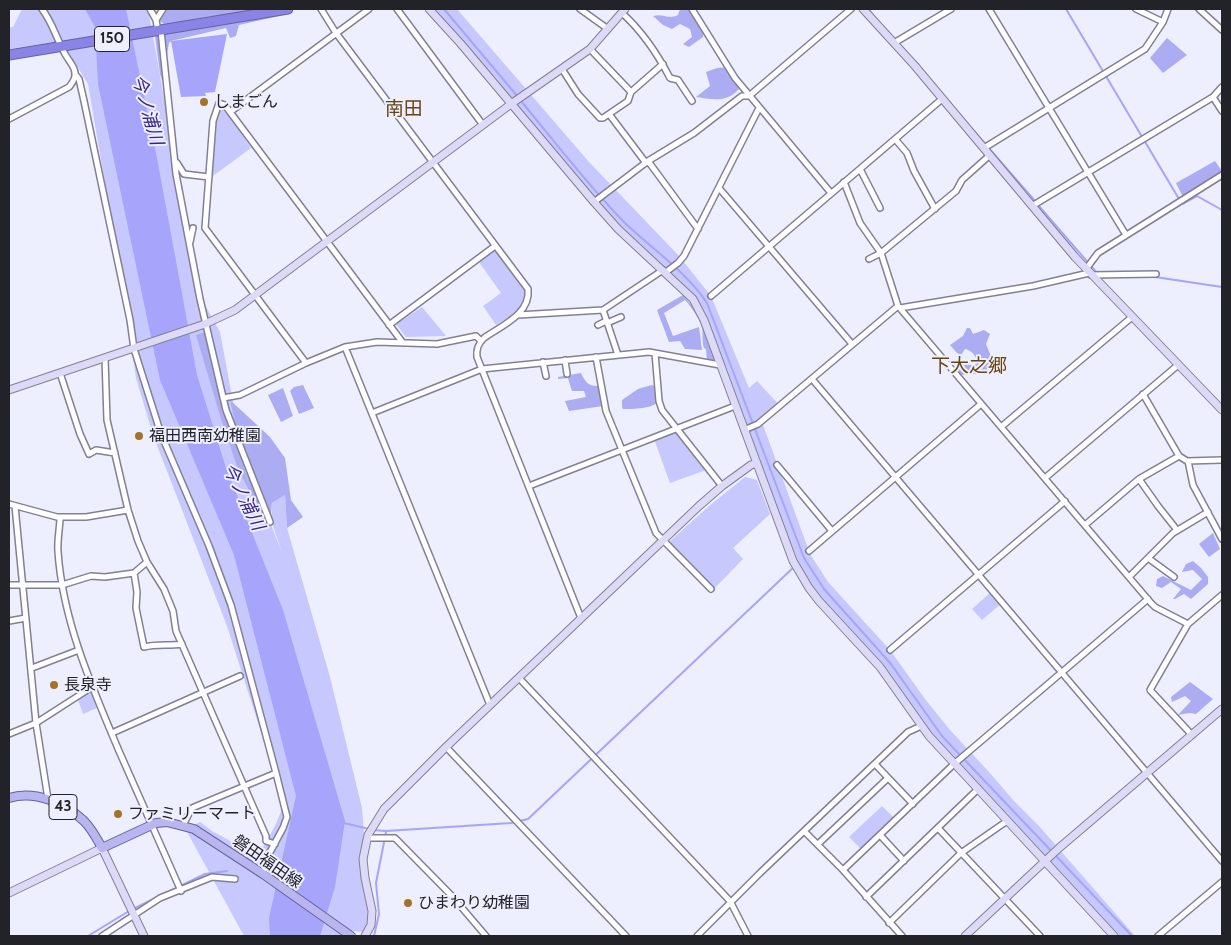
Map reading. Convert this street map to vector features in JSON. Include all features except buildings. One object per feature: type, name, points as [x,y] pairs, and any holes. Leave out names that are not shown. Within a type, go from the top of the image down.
[{"type":"highway","name":"150","points":[[9,55],[158,32],[288,9]]},
{"type":"main road","name":"43","points":[[9,798],[25,795],[48,799],[84,822],[102,848]]},
{"type":"main road","name":"磐田福田線","points":[[102,848],[151,825],[167,822],[183,825],[194,829],[263,874],[351,936]]},
{"type":"street","points":[[42,9],[65,46],[79,79],[135,348],[161,434],[209,546],[231,605],[276,773],[286,817],[263,874]]},
{"type":"street","points":[[150,9],[156,20],[158,32],[189,245],[223,398],[270,522]]},
{"type":"street","points":[[156,20],[163,9]]},
{"type":"street","points":[[321,9],[336,33],[528,289],[524,310],[481,341],[476,351],[581,618]]},
{"type":"street","points":[[230,112],[369,9]]},
{"type":"street","points":[[398,9],[483,125]]},
{"type":"street","points":[[429,9],[618,228],[683,288],[695,303],[704,320],[756,463],[799,573],[819,601],[880,667],[921,726],[1114,936]]},
{"type":"street","points":[[580,9],[608,29]]},
{"type":"street","points":[[692,9],[735,78],[832,193]]},
{"type":"street","points":[[595,201],[647,162],[694,133],[742,96],[749,96],[851,9]]},
{"type":"street","points":[[863,9],[1089,272],[1222,410]]},
{"type":"street","points":[[894,43],[950,9]]},
{"type":"street","points":[[989,9],[1126,236]]},
{"type":"street","points":[[1136,9],[1163,22]]},
{"type":"street","points":[[984,148],[1145,50],[1163,22],[1168,9]]},
{"type":"street","points":[[1199,9],[1222,30]]},
{"type":"street","points":[[9,390],[206,324],[235,310],[511,104],[590,49],[623,11],[637,27],[663,64],[670,78],[678,80],[692,101]]},
{"type":"street","points":[[590,49],[631,92]]},
{"type":"street","points":[[562,69],[578,94],[600,118],[603,118],[628,101],[631,92],[663,64]]},
{"type":"street","points":[[9,119],[69,87],[74,82],[76,74]]},
{"type":"street","points":[[1032,206],[1212,97],[1222,87]]},
{"type":"street","points":[[1212,97],[1222,111]]},
{"type":"street","points":[[711,296],[942,99]]},
{"type":"street","points":[[306,363],[205,228],[213,121],[219,103],[225,105],[403,343]]},
{"type":"street","points":[[517,315],[603,310],[678,263],[684,256],[760,108]]},
{"type":"street","points":[[609,114],[698,229]]},
{"type":"street","points":[[895,139],[907,153],[914,171],[935,209]]},
{"type":"street","points":[[869,259],[881,253],[956,191],[962,180],[990,155]]},
{"type":"street","points":[[175,158],[184,174],[209,177]]},
{"type":"street","points":[[860,169],[880,208]]},
{"type":"street","points":[[1089,272],[1098,253],[1222,175]]},
{"type":"street","points":[[844,182],[860,223],[881,253],[899,307],[1155,607],[1188,624]]},
{"type":"street","points":[[719,188],[852,344]]},
{"type":"street","points":[[189,245],[193,228]]},
{"type":"street","points":[[389,325],[496,246]]},
{"type":"street","points":[[745,429],[758,424],[852,344],[899,307],[1033,286],[1089,272],[1156,274]]},
{"type":"street","points":[[603,310],[618,355]]},
{"type":"street","points":[[598,325],[621,317]]},
{"type":"street","points":[[1001,427],[1132,317]]},
{"type":"street","points":[[223,398],[240,395],[306,363],[345,347],[377,342],[437,344],[476,336],[481,341]]},
{"type":"street","points":[[345,347],[490,705]]},
{"type":"street","points":[[372,413],[482,369],[649,352],[720,365]]},
{"type":"street","points":[[655,353],[659,400],[666,416],[678,428],[722,486]]},
{"type":"street","points":[[596,357],[606,411],[656,533],[711,589]]},
{"type":"street","points":[[105,358],[107,420],[128,510],[138,541],[147,562],[164,588],[174,611],[176,631],[266,836],[266,841],[275,844]]},
{"type":"street","points":[[565,360],[567,374]]},
{"type":"street","points":[[543,362],[546,376]]},
{"type":"street","points":[[1045,478],[1178,365]]},
{"type":"street","points":[[60,373],[80,434],[89,454],[96,450],[115,453]]},
{"type":"street","points":[[812,379],[1222,861]]},
{"type":"street","points":[[1143,394],[1179,456],[1188,461],[1222,462]]},
{"type":"street","points":[[809,551],[981,404]]},
{"type":"street","points":[[529,486],[735,406]]},
{"type":"street","points":[[1085,525],[1139,479],[1179,456]]},
{"type":"street","points":[[1188,461],[1193,485],[1222,539]]},
{"type":"street","points":[[365,936],[371,925],[372,911],[363,860],[373,826],[384,810],[446,747],[663,540],[722,486],[756,463]]},
{"type":"street","points":[[777,465],[832,530]]},
{"type":"street","points":[[1139,479],[1177,530]]},
{"type":"street","points":[[890,650],[1065,502]]},
{"type":"street","points":[[48,799],[36,722],[20,548],[12,505],[60,517],[86,517],[128,510]]},
{"type":"street","points":[[1129,577],[1177,530],[1208,512]]},
{"type":"street","points":[[60,517],[58,549],[62,585],[71,626],[92,687],[151,825],[182,891]]},
{"type":"street","points":[[1215,525],[1222,522]]},
{"type":"street","points":[[1148,558],[1174,577]]},
{"type":"street","points":[[9,585],[62,585],[91,576],[105,577],[134,573],[147,562]]},
{"type":"street","points":[[134,573],[137,592],[136,608],[144,647],[156,644],[166,646],[182,644]]},
{"type":"street","points":[[1192,735],[1150,690],[1188,624],[1222,595]]},
{"type":"street","points":[[842,870],[966,754],[1148,599]]},
{"type":"street","points":[[1217,599],[1222,605]]},
{"type":"street","points":[[9,622],[26,618]]},
{"type":"street","points":[[32,668],[79,650]]},
{"type":"street","points":[[112,733],[240,676]]},
{"type":"street","points":[[519,678],[730,902],[748,936]]},
{"type":"street","points":[[9,734],[36,722],[92,687]]},
{"type":"street","points":[[965,936],[1045,861],[1222,709]]},
{"type":"street","points":[[697,936],[730,902],[908,732],[921,726]]},
{"type":"street","points":[[446,747],[626,936]]},
{"type":"street","points":[[875,764],[913,804]]},
{"type":"street","points":[[183,825],[192,808],[276,773]]},
{"type":"street","points":[[818,844],[888,778]]},
{"type":"street","points":[[866,897],[978,789]]},
{"type":"street","points":[[889,923],[961,852],[1007,820]]},
{"type":"street","points":[[938,828],[1040,936]]},
{"type":"street","points":[[804,831],[902,936]]},
{"type":"street","points":[[880,835],[904,861]]},
{"type":"street","points":[[368,838],[395,838],[451,895],[486,936]]},
{"type":"street","points":[[9,893],[102,848],[144,936]]},
{"type":"street","points":[[102,936],[160,898],[182,891],[212,877],[236,879]]},
{"type":"street","points":[[1158,936],[1222,882]]},
{"type":"shaded area","points":[[22,9],[145,9],[149,14],[199,294],[220,332],[242,450],[282,553],[271,520],[272,503],[285,495],[287,528],[330,677],[362,808],[364,834],[367,844],[368,931],[359,932],[345,929],[342,936],[244,936],[186,830],[200,822],[212,831],[245,849],[264,846],[284,804],[227,626],[153,435],[136,378],[88,84],[59,37],[59,40],[54,42],[9,49],[9,27],[13,27]]},
{"type":"shaded area","points":[[168,9],[254,9],[239,14],[204,17],[178,24],[165,25],[160,21]]},
{"type":"shaded area","points":[[430,9],[457,9],[589,162],[679,256],[711,296],[749,388],[757,381],[780,406],[762,422],[810,554],[828,582],[890,650],[950,730],[1039,826],[1135,936],[1114,936],[923,728],[883,666],[806,583],[780,526],[691,297],[607,213]]},
{"type":"shaded area","points":[[680,9],[692,9],[704,27],[703,37],[689,47],[683,44],[692,37],[690,29],[680,24],[672,29],[663,25],[653,16],[668,17],[678,15]]},
{"type":"shaded area","points":[[288,14],[239,25],[236,36],[230,38],[226,28],[171,41],[165,66],[167,94],[160,74],[155,36]]},
{"type":"shaded area","points":[[1167,38],[1187,55],[1163,73],[1150,58]]},
{"type":"shaded area","points":[[728,67],[741,86],[737,91],[721,99],[696,97],[710,86],[706,72]]},
{"type":"shaded area","points":[[221,104],[251,148],[213,176],[214,120]]},
{"type":"shaded area","points":[[1215,161],[1222,171],[1184,199],[1176,183]]},
{"type":"shaded area","points":[[497,248],[528,289],[526,306],[496,325],[483,306],[501,293],[479,262]]},
{"type":"shaded area","points":[[683,295],[703,321],[715,360],[707,360],[706,349],[703,346],[701,324],[685,300],[664,313],[673,336],[699,327],[702,350],[685,349],[680,341],[669,342],[657,310]]},
{"type":"shaded area","points":[[422,307],[446,336],[406,337],[396,324]]},
{"type":"shaded area","points":[[967,328],[970,328],[973,334],[984,330],[990,334],[986,344],[995,366],[982,374],[958,376],[954,372],[958,363],[975,365],[977,362],[972,352],[965,349],[961,355],[950,345],[963,336]]},
{"type":"shaded area","points":[[205,332],[209,333],[230,420],[249,485],[230,400],[270,437],[285,458],[291,500],[303,517],[287,528],[285,495],[272,503],[270,522],[253,498],[238,469],[196,335]]},
{"type":"shaded area","points":[[581,373],[588,383],[599,386],[603,406],[569,411],[565,401],[586,397],[584,391],[572,391],[568,378],[558,379],[558,377]]},
{"type":"shaded area","points":[[303,385],[314,408],[299,414],[290,391],[294,387]]},
{"type":"shaded area","points":[[652,385],[656,387],[659,401],[656,404],[642,408],[623,409],[622,400],[638,389]]},
{"type":"shaded area","points":[[283,388],[293,416],[281,422],[268,395]]},
{"type":"shaded area","points":[[678,429],[706,470],[670,483],[654,439]]},
{"type":"shaded area","points":[[745,477],[757,480],[770,514],[733,548],[743,559],[714,589],[669,542]]},
{"type":"shaded area","points":[[1213,533],[1220,549],[1209,557],[1199,544]]},
{"type":"shaded area","points":[[1193,561],[1208,577],[1208,584],[1191,599],[1184,594],[1173,599],[1181,589],[1171,582],[1162,588],[1156,586],[1157,579],[1163,576],[1191,590],[1202,579],[1193,570],[1182,572],[1186,564]]},
{"type":"shaded area","points":[[992,591],[1002,603],[982,620],[972,609]]},
{"type":"shaded area","points":[[1190,682],[1213,699],[1196,714],[1178,715],[1191,701],[1185,696],[1172,702],[1171,697]]},
{"type":"shaded area","points":[[92,687],[99,707],[83,714],[77,697]]},
{"type":"shaded area","points":[[882,806],[894,818],[861,849],[849,837]]},
{"type":"water","name":"今ノ浦川","points":[[85,9],[126,9],[157,158],[197,375],[226,468],[283,610],[345,821],[335,887],[320,936],[270,936],[269,918],[296,796],[234,555],[160,380],[98,84],[95,27]]},
{"type":"water","points":[[227,34],[215,92],[205,93],[206,96],[181,97],[171,41]]},
{"type":"waterway","points":[[444,9],[518,97]]},
{"type":"waterway","points":[[868,9],[873,15]]},
{"type":"waterway","points":[[1066,9],[1182,204],[1197,196],[1222,210]]},
{"type":"waterway","points":[[521,101],[570,162],[609,206],[678,270],[707,303],[804,558],[824,589],[891,664],[942,736],[1132,936]]},
{"type":"waterway","points":[[973,130],[1035,201]]},
{"type":"waterway","points":[[1038,205],[1097,273]]},
{"type":"waterway","points":[[1110,277],[1155,277],[1222,287]]},
{"type":"waterway","points":[[373,830],[386,831],[511,823],[528,819],[795,566]]},
{"type":"waterway","points":[[344,823],[369,829]]},
{"type":"waterway","points":[[374,936],[379,914],[376,883],[386,832]]},
{"type":"waterway","points":[[133,909],[205,874],[227,871]]},
{"type":"waterway","points":[[88,936],[129,911]]},
{"type":"place","name":"しまごん","points":[[204,102]]},
{"type":"place","name":"福田西南幼稚園","points":[[139,436]]},
{"type":"place","name":"長泉寺","points":[[54,685]]},
{"type":"place","name":"ファミリーマート","points":[[118,814]]},
{"type":"place","name":"ひまわり幼稚園","points":[[408,903]]},
{"type":"district","name":"南田","points":[[404,109]]},
{"type":"district","name":"下大之郷","points":[[969,366]]}]
